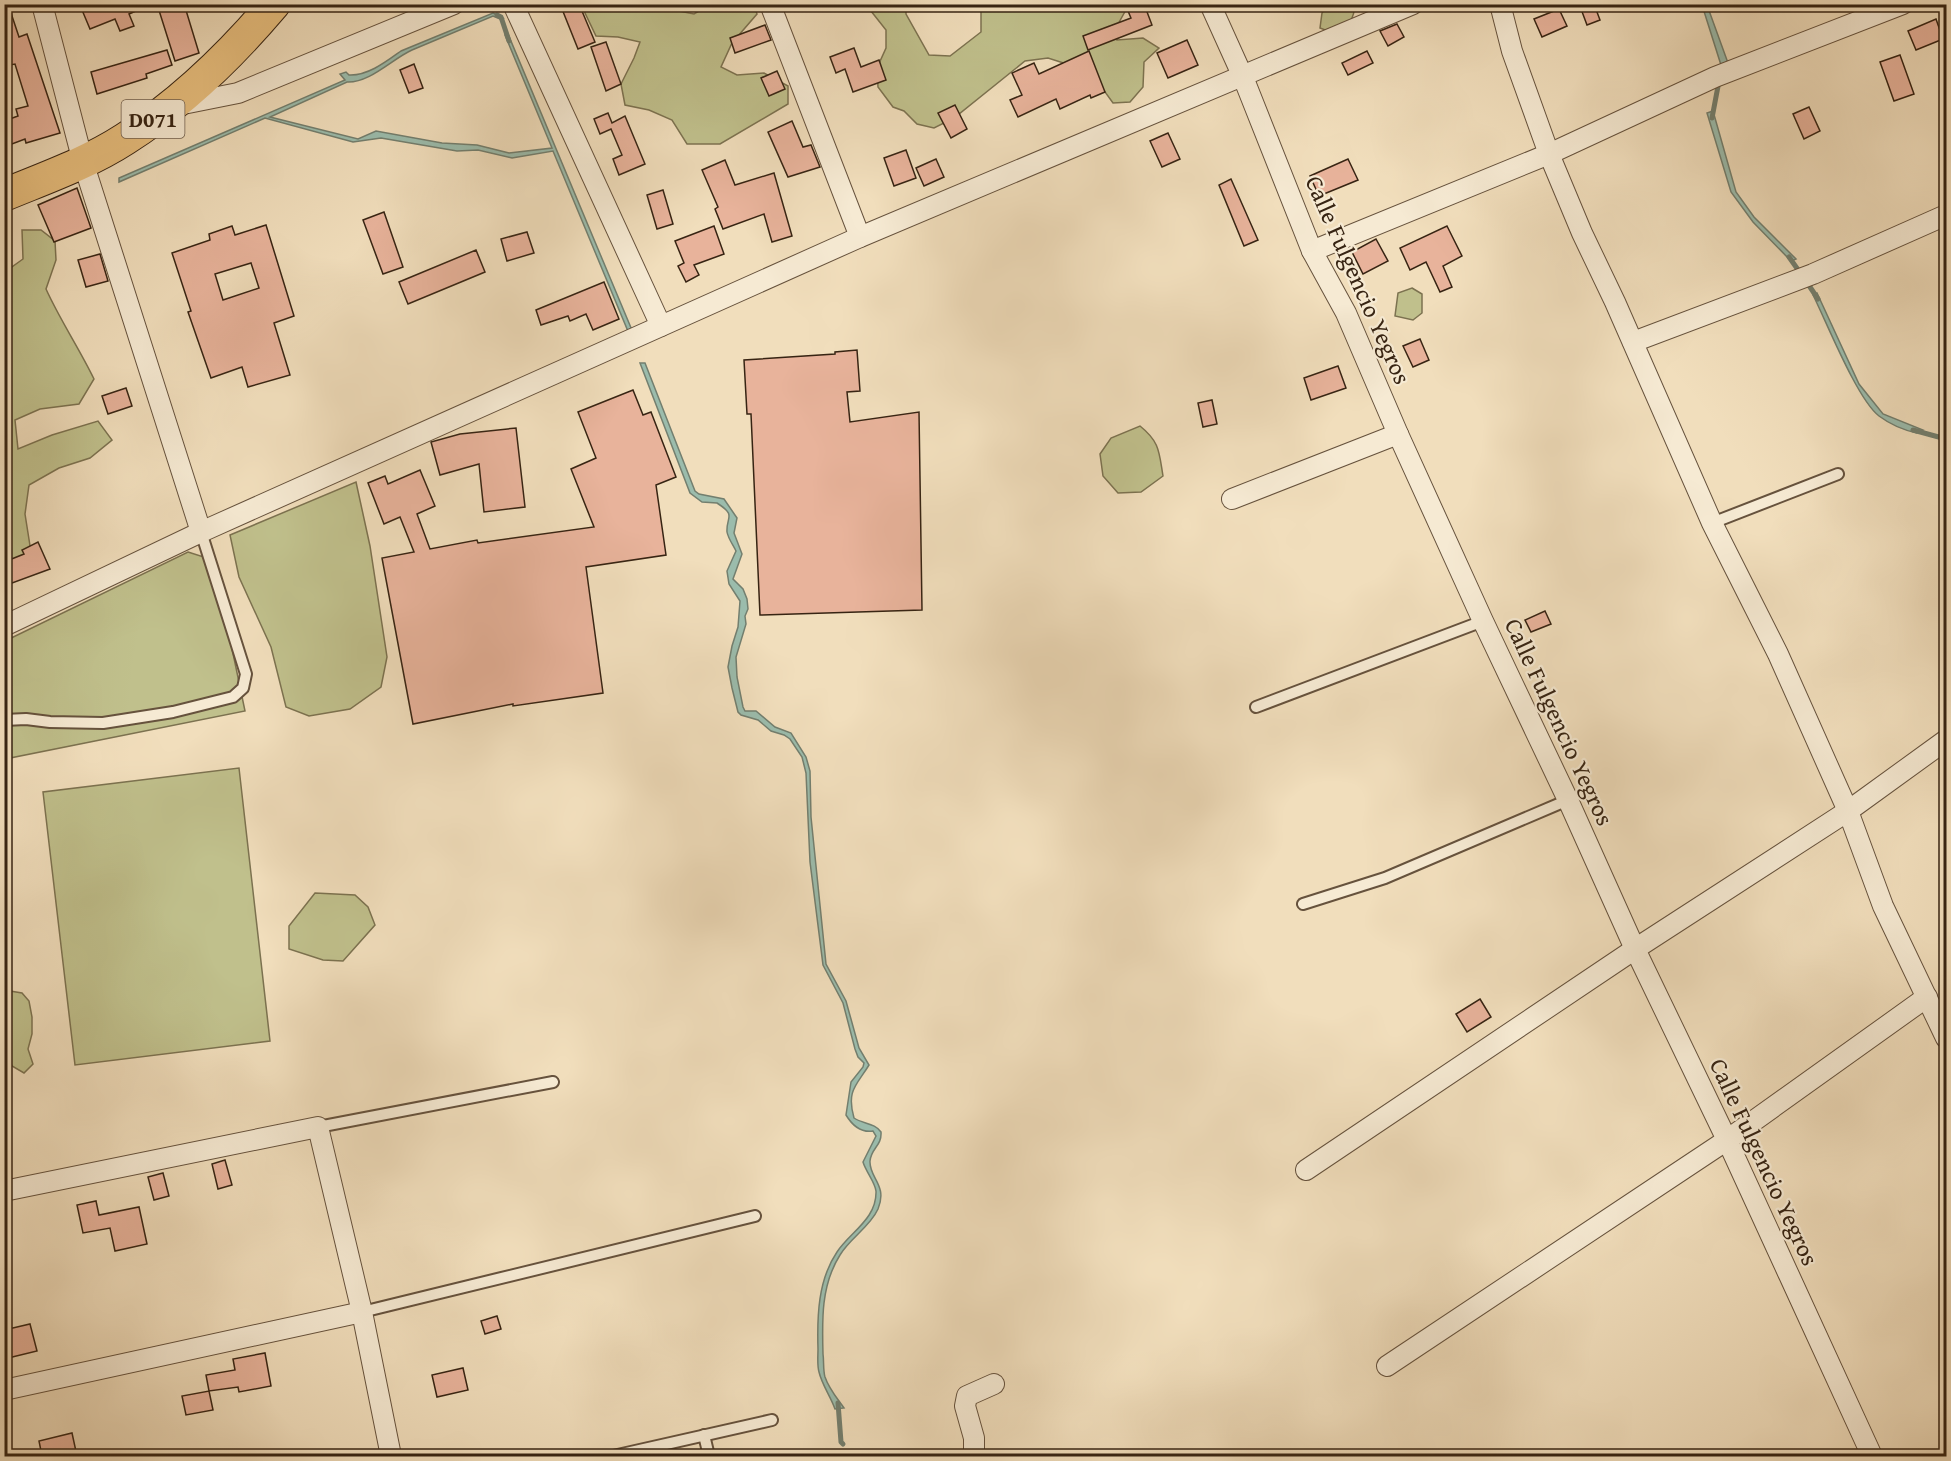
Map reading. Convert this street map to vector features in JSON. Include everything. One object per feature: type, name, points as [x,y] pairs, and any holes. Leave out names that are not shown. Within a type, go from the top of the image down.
[{"type":"main road","name":"D071","points":[[4,195],[83,162],[124,140],[171,106],[218,65],[274,4]]},
{"type":"street","points":[[42,4],[83,162],[201,532]]},
{"type":"street","points":[[171,106],[238,93],[454,4]]},
{"type":"street","points":[[513,4],[661,326]]},
{"type":"street","points":[[770,4],[860,237]]},
{"type":"street","name":"Calle Fulgencio Yegros","points":[[1210,4],[1243,76],[1312,251],[1346,313],[1483,621],[1568,800],[1635,949],[1727,1140],[1872,1456]]},
{"type":"street","points":[[4,626],[201,532],[860,237],[1413,4]]},
{"type":"street","points":[[1500,4],[1512,51],[1549,154],[1582,233],[1633,342],[1712,523],[1778,654],[1848,811],[1883,906],[1947,1038]]},
{"type":"street","points":[[1312,251],[1549,154],[1720,75],[1904,4]]},
{"type":"street","points":[[1633,342],[1806,276],[1947,215]]},
{"type":"street","points":[[1232,499],[1398,434]]},
{"type":"street","points":[[1306,1170],[1635,949],[1848,811],[1947,740]]},
{"type":"street","points":[[1387,1366],[1727,1140],[1927,997]]},
{"type":"street","points":[[4,1191],[318,1127],[362,1312],[391,1456]]},
{"type":"street","points":[[4,1390],[362,1312]]},
{"type":"street","points":[[974,1456],[974,1438],[965,1406],[967,1396],[994,1384]]},
{"type":"lane","points":[[1712,523],[1838,474]]},
{"type":"lane","points":[[4,720],[103,723],[173,712],[233,697],[243,688],[246,674],[201,532]]},
{"type":"lane","points":[[1256,707],[1483,621]]},
{"type":"lane","points":[[1303,904],[1385,878],[1568,800]]},
{"type":"lane","points":[[318,1127],[552,1082]]},
{"type":"lane","points":[[362,1312],[755,1216]]},
{"type":"lane","points":[[613,1456],[772,1420]]},
{"type":"lane","points":[[704,1435],[709,1456]]},
{"type":"green space","points":[[981,4],[1126,5],[1127,8],[1117,26],[1117,40],[1143,38],[1159,48],[1144,62],[1143,87],[1130,102],[1113,103],[1095,78],[1076,67],[1048,58],[1025,61],[954,118],[934,128],[917,124],[904,111],[893,107],[878,87],[877,68],[886,48],[886,30],[867,6],[862,5],[906,5],[906,14],[929,55],[950,56],[981,32]]},
{"type":"green space","points":[[584,5],[663,5],[664,8],[694,14],[706,7],[705,5],[754,5],[757,14],[732,43],[721,67],[737,75],[764,73],[788,86],[788,104],[720,144],[687,144],[672,120],[649,110],[625,105],[621,84],[640,42],[618,37],[596,36],[585,13]]},
{"type":"green space","points":[[1327,5],[1355,5],[1350,22],[1338,35],[1320,28],[1322,13]]},
{"type":"green space","points":[[22,230],[41,230],[55,241],[56,260],[46,289],[94,379],[79,404],[40,409],[15,420],[18,449],[52,435],[98,421],[112,440],[90,458],[59,468],[29,485],[25,514],[31,552],[5,565],[5,272],[23,259]]},
{"type":"green space","points":[[1412,288],[1422,294],[1422,313],[1413,320],[1395,316],[1398,293]]},
{"type":"green space","points":[[1140,426],[1155,443],[1163,476],[1141,492],[1118,493],[1103,476],[1100,454],[1111,438]]},
{"type":"green space","points":[[356,482],[370,546],[387,657],[381,687],[350,709],[309,716],[286,707],[271,647],[239,577],[230,535]]},
{"type":"green space","points":[[188,552],[207,558],[225,615],[245,711],[5,759],[5,641]]},
{"type":"green space","points":[[239,768],[270,1041],[75,1065],[43,792]]},
{"type":"green space","points":[[315,893],[355,895],[368,907],[375,925],[343,961],[323,960],[289,949],[289,926]]},
{"type":"green space","points":[[10,991],[22,993],[29,1001],[32,1017],[32,1034],[28,1049],[33,1064],[24,1073],[12,1066],[5,1049],[5,997]]},
{"type":"shaded area","points":[[1702,5],[1707,5],[1728,63],[1721,65]]},
{"type":"shaded area","points":[[493,13],[503,18],[493,16],[412,50],[364,79],[347,82],[270,117],[358,139],[376,131],[442,143],[477,145],[509,153],[552,148],[505,35],[508,34],[634,335],[630,336],[553,151],[512,158],[478,150],[457,151],[381,138],[353,142],[265,118],[119,182],[119,178],[345,80],[340,74],[363,73],[401,51]]},
{"type":"shaded area","points":[[1713,111],[1736,192],[1754,217],[1796,259],[1791,261],[1753,222],[1731,192],[1707,113]]},
{"type":"shaded area","points":[[1817,293],[1859,384],[1883,414],[1923,430],[1917,433],[1897,427],[1879,416],[1870,407],[1852,378],[1834,341],[1813,295]]},
{"type":"shaded area","points":[[640,363],[645,363],[695,491],[699,494],[724,499],[737,518],[734,533],[742,554],[733,579],[743,589],[748,609],[736,657],[743,707],[745,711],[756,711],[775,727],[791,733],[806,757],[810,771],[811,817],[826,964],[846,1001],[859,1048],[869,1065],[854,1088],[851,1101],[854,1118],[876,1127],[881,1132],[880,1141],[870,1161],[870,1167],[880,1188],[880,1201],[874,1215],[844,1249],[834,1266],[826,1291],[823,1316],[824,1374],[844,1408],[835,1409],[822,1382],[818,1360],[818,1324],[822,1286],[831,1263],[842,1245],[868,1217],[875,1201],[876,1191],[863,1162],[876,1136],[873,1131],[857,1128],[846,1115],[851,1082],[864,1063],[858,1057],[855,1049],[843,1003],[823,965],[810,862],[806,773],[802,757],[790,739],[771,731],[758,720],[741,715],[738,712],[732,688],[728,667],[738,627],[740,601],[729,584],[727,571],[736,551],[727,532],[729,514],[717,503],[702,502],[690,493]]},
{"type":"building","points":[[4,4],[8,4],[19,37],[27,34],[60,133],[26,143],[25,139],[4,147],[4,121],[18,116],[16,109],[28,106],[15,64],[10,65],[4,47]]},
{"type":"building","points":[[96,4],[150,5],[129,14],[134,26],[120,31],[115,19],[90,29],[82,10]]},
{"type":"building","points":[[157,4],[175,4],[177,10],[185,7],[199,53],[175,61]]},
{"type":"building","points":[[560,4],[579,4],[595,42],[578,49]]},
{"type":"building","points":[[1125,4],[1144,4],[1152,25],[1088,50],[1083,36],[1131,18]]},
{"type":"building","points":[[1592,4],[1600,20],[1587,25],[1581,9]]},
{"type":"building","points":[[1559,9],[1567,26],[1542,37],[1534,19]]},
{"type":"building","points":[[1936,19],[1943,39],[1916,50],[1908,31]]},
{"type":"building","points":[[1397,24],[1404,37],[1388,46],[1380,31]]},
{"type":"building","points":[[765,25],[771,40],[735,53],[730,38]]},
{"type":"building","points":[[1187,40],[1198,65],[1168,78],[1157,53]]},
{"type":"building","points":[[606,42],[621,84],[606,91],[591,47]]},
{"type":"building","points":[[854,48],[861,67],[879,60],[886,80],[853,92],[845,69],[836,73],[830,57]]},
{"type":"building","points":[[167,50],[172,65],[146,74],[147,78],[97,94],[91,72]]},
{"type":"building","points":[[1089,51],[1105,92],[1091,98],[1090,95],[1060,109],[1056,99],[1018,117],[1010,100],[1022,95],[1012,73],[1034,63],[1039,74]]},
{"type":"building","points":[[1367,51],[1373,63],[1348,75],[1342,63]]},
{"type":"building","points":[[1900,55],[1914,94],[1894,101],[1880,62]]},
{"type":"building","points":[[414,64],[423,88],[409,93],[400,70]]},
{"type":"building","points":[[777,71],[785,89],[769,96],[761,78]]},
{"type":"building","points":[[955,105],[967,129],[951,138],[938,113]]},
{"type":"building","points":[[1809,107],[1820,131],[1804,139],[1793,114]]},
{"type":"building","points":[[608,113],[612,123],[625,116],[645,164],[619,175],[613,159],[622,155],[611,129],[600,134],[594,119]]},
{"type":"building","points":[[792,121],[803,147],[811,145],[820,167],[788,177],[768,132]]},
{"type":"building","points":[[1168,133],[1180,159],[1162,167],[1150,141]]},
{"type":"building","points":[[906,150],[916,178],[894,186],[884,158]]},
{"type":"building","points":[[936,159],[944,177],[924,186],[916,168]]},
{"type":"building","points":[[1348,159],[1358,180],[1319,196],[1310,176]]},
{"type":"building","points":[[725,160],[735,185],[774,173],[792,236],[772,242],[764,214],[723,229],[715,209],[718,207],[702,170]]},
{"type":"building","points":[[1231,179],[1258,240],[1244,246],[1219,185]]},
{"type":"building","points":[[77,188],[91,228],[54,242],[38,205]]},
{"type":"building","points":[[663,190],[673,224],[657,229],[647,195]]},
{"type":"building","points":[[384,212],[403,267],[383,274],[363,220]]},
{"type":"building","points":[[266,225],[294,316],[274,323],[290,375],[248,387],[242,367],[211,378],[188,312],[191,311],[172,253],[210,240],[209,234],[232,226],[235,235]],"holes":[[[251,263],[259,288],[223,300],[215,274]]]},
{"type":"building","points":[[714,226],[724,254],[694,265],[699,275],[686,282],[678,266],[684,263],[675,241]]},
{"type":"building","points":[[1447,226],[1462,256],[1443,266],[1452,287],[1440,292],[1426,262],[1410,270],[1400,248]]},
{"type":"building","points":[[527,232],[534,253],[507,261],[501,239]]},
{"type":"building","points":[[1376,239],[1388,261],[1363,274],[1352,252]]},
{"type":"building","points":[[476,250],[485,272],[408,304],[399,282]]},
{"type":"building","points":[[100,254],[108,281],[86,287],[78,260]]},
{"type":"building","points":[[604,282],[619,319],[593,330],[586,314],[570,321],[568,316],[541,325],[536,310]]},
{"type":"building","points":[[1420,339],[1429,360],[1413,367],[1403,346]]},
{"type":"building","points":[[857,350],[860,391],[847,392],[850,422],[919,412],[922,610],[760,615],[751,414],[747,414],[744,360],[835,354],[835,352]]},
{"type":"building","points":[[1338,366],[1346,388],[1311,400],[1304,378]]},
{"type":"building","points":[[126,388],[132,406],[108,414],[102,396]]},
{"type":"building","points":[[633,390],[643,415],[651,412],[676,477],[656,485],[666,555],[586,567],[603,693],[513,706],[513,704],[413,724],[382,558],[414,552],[400,517],[384,524],[368,483],[385,476],[388,484],[420,470],[435,506],[417,514],[430,549],[477,540],[478,543],[594,527],[571,469],[596,458],[578,412]]},
{"type":"building","points":[[1212,400],[1217,424],[1203,427],[1198,403]]},
{"type":"building","points":[[516,428],[525,507],[484,512],[479,464],[440,475],[431,442],[460,434]]},
{"type":"building","points":[[38,542],[50,569],[4,586],[4,562],[24,554],[22,550]]},
{"type":"building","points":[[1545,611],[1551,624],[1531,632],[1525,620]]},
{"type":"building","points":[[1480,999],[1491,1017],[1467,1032],[1456,1014]]},
{"type":"building","points":[[225,1160],[232,1185],[218,1189],[212,1164]]},
{"type":"building","points":[[163,1173],[169,1196],[154,1200],[148,1177]]},
{"type":"building","points":[[96,1201],[99,1215],[139,1207],[147,1244],[115,1251],[110,1228],[83,1233],[77,1205]]},
{"type":"building","points":[[497,1316],[501,1329],[485,1334],[481,1321]]},
{"type":"building","points":[[30,1324],[37,1351],[4,1359],[4,1330]]},
{"type":"building","points":[[265,1353],[271,1386],[239,1392],[238,1387],[209,1391],[206,1375],[235,1370],[233,1359]]},
{"type":"building","points":[[463,1368],[468,1390],[437,1397],[432,1375]]},
{"type":"building","points":[[209,1391],[213,1410],[186,1415],[182,1396]]},
{"type":"building","points":[[72,1433],[77,1456],[42,1456],[39,1441]]},
{"type":"waterway","points":[[497,15],[501,17],[509,41]]},
{"type":"waterway","points":[[1712,118],[1719,81]]},
{"type":"waterway","points":[[1789,257],[1801,274]]},
{"type":"waterway","points":[[1806,281],[1818,299]]},
{"type":"waterway","points":[[1913,430],[1946,439]]},
{"type":"waterway","points":[[838,1403],[843,1444]]}]
